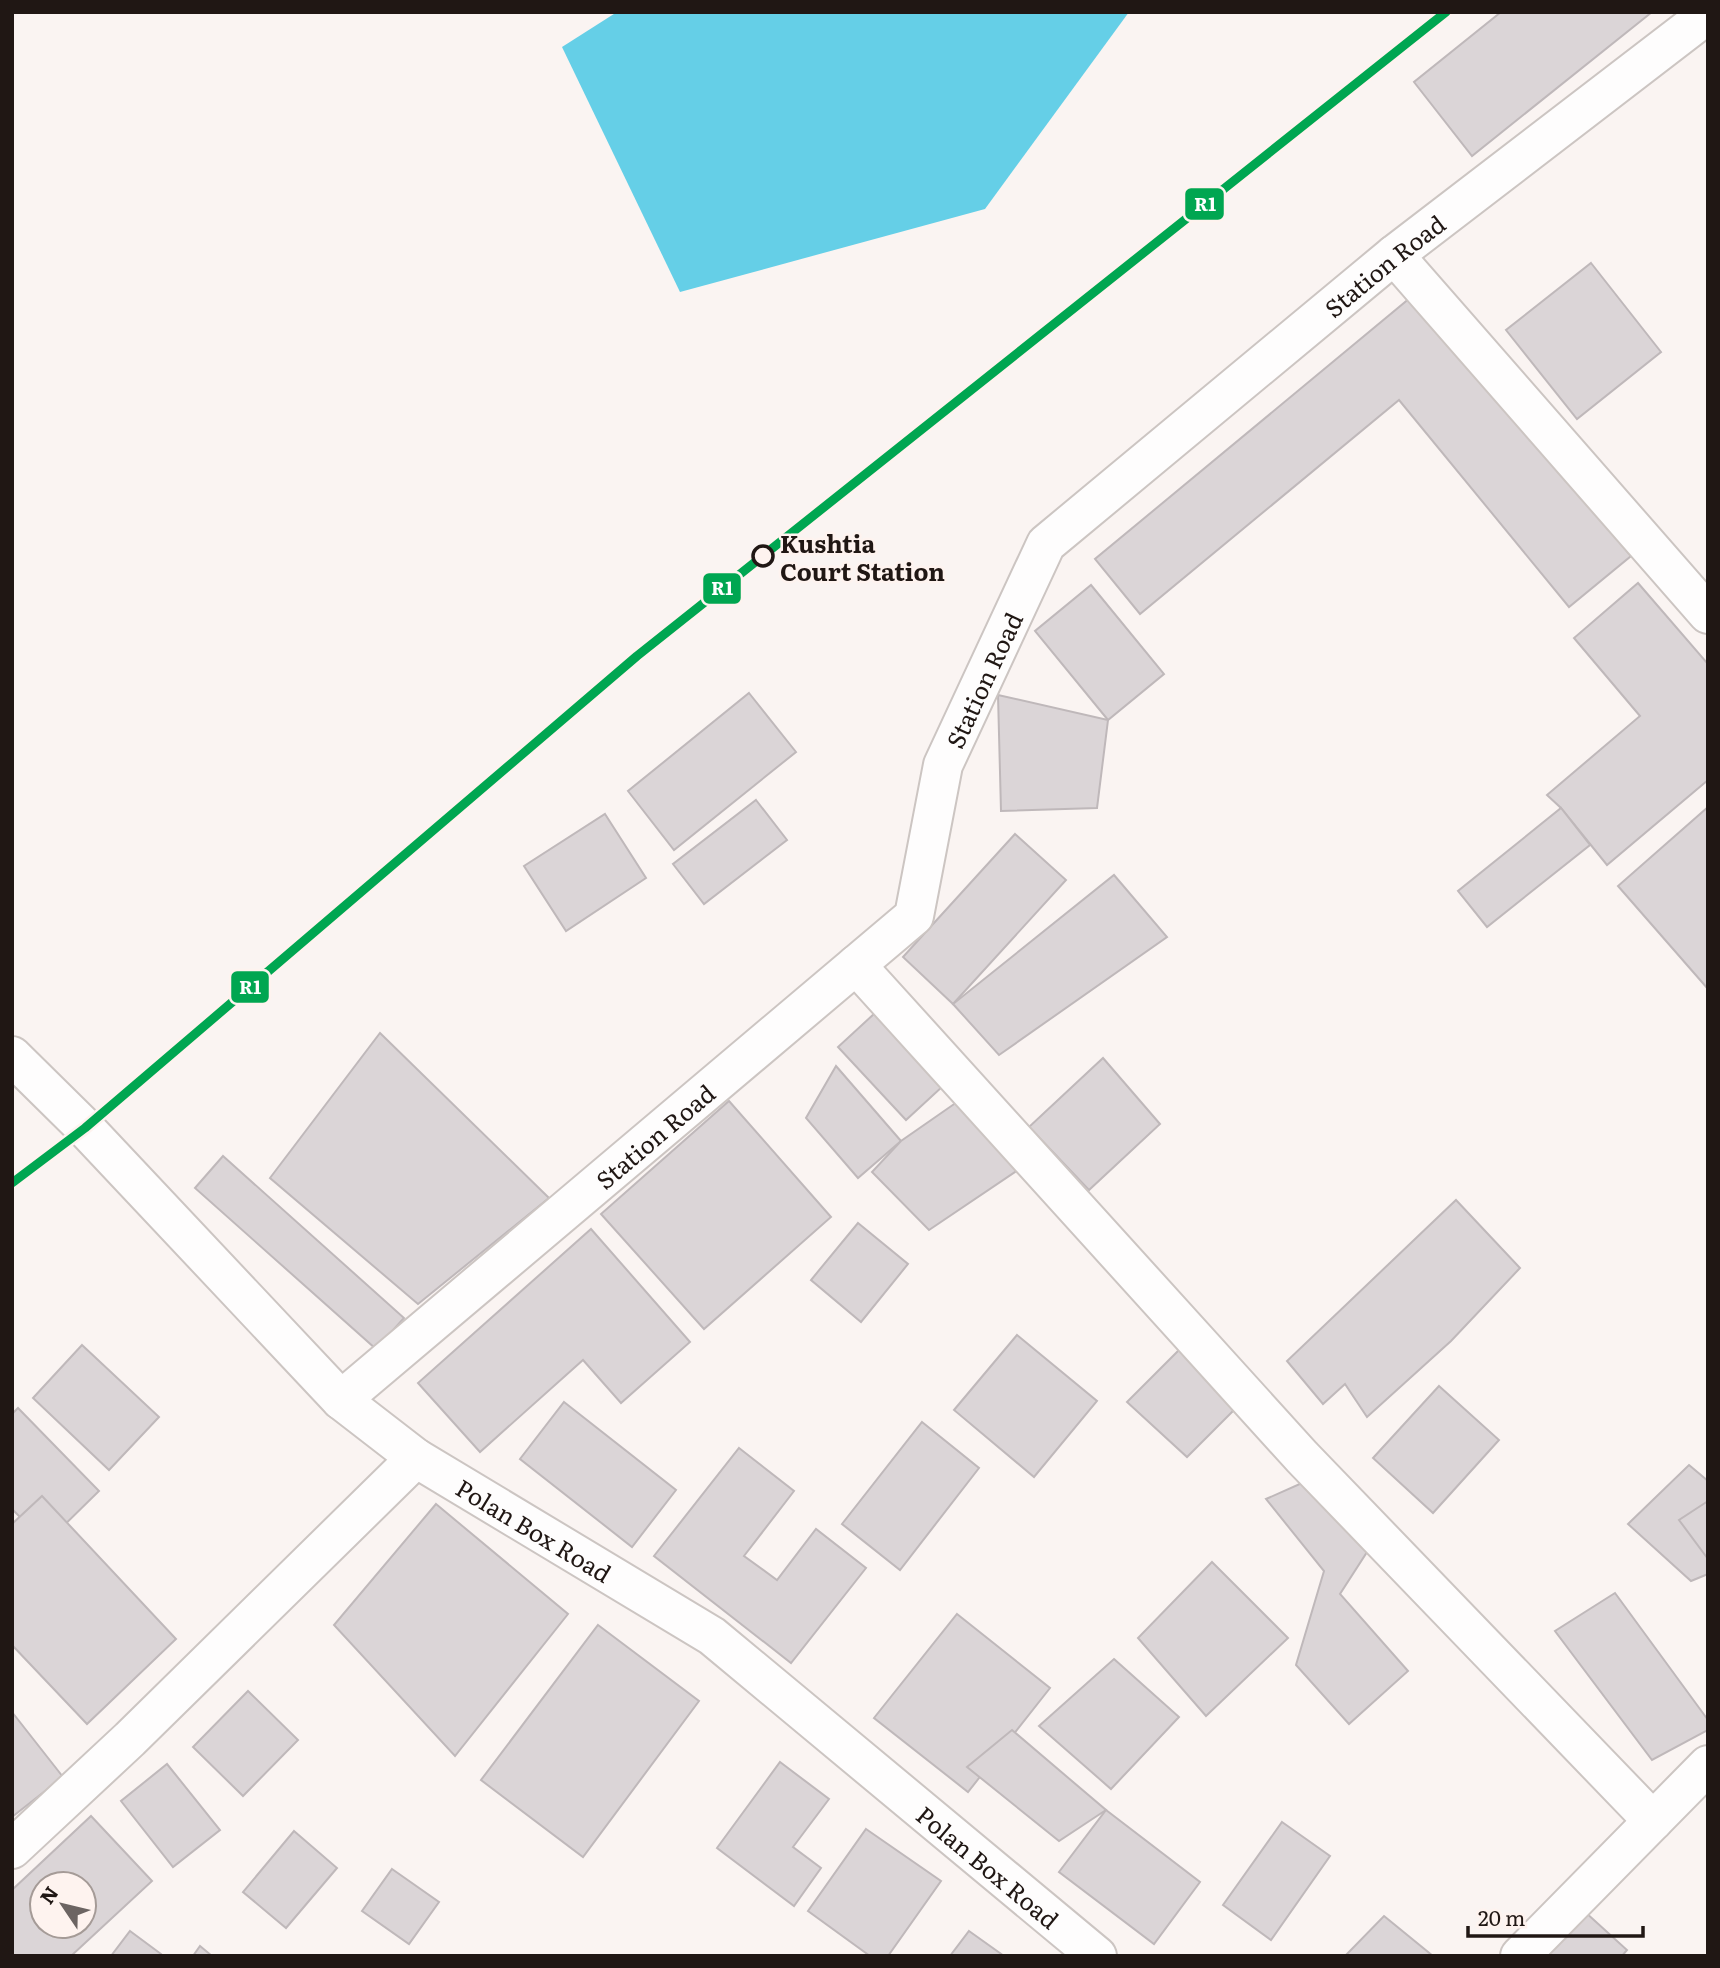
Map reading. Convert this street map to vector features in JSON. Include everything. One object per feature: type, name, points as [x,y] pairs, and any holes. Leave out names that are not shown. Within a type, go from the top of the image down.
[{"type":"street","name":"Station Road","points":[[341,1400],[914,916],[943,765],[1045,544],[1394,255],[1708,13]]},
{"type":"street","points":[[1394,255],[1708,614]]},
{"type":"street","points":[[856,965],[1302,1457],[1653,1821]]},
{"type":"street","name":"Polan Box Road","points":[[12,1056],[85,1128],[341,1400],[416,1458],[712,1636],[1097,1956]]},
{"type":"street","points":[[12,1849],[131,1739],[416,1458]]},
{"type":"street","points":[[1520,1956],[1708,1765]]},
{"type":"water","points":[[617,12],[1129,12],[985,209],[680,292],[562,47]]},
{"type":"building","points":[[1501,12],[1652,12],[1472,156],[1414,82]]},
{"type":"building","points":[[1591,263],[1661,352],[1577,419],[1506,330]]},
{"type":"building","points":[[1416,293],[1631,556],[1569,607],[1399,400],[1140,614],[1095,559]]},
{"type":"building","points":[[1638,583],[1708,664],[1708,780],[1607,865],[1561,808],[1547,795],[1640,716],[1574,638]]},
{"type":"building","points":[[1091,585],[1164,674],[1108,720],[1035,631]]},
{"type":"building","points":[[749,693],[796,752],[674,850],[628,791]]},
{"type":"building","points":[[998,695],[1108,720],[1097,808],[1001,811]]},
{"type":"building","points":[[756,800],[787,840],[704,904],[673,864]]},
{"type":"building","points":[[1708,807],[1708,989],[1618,886]]},
{"type":"building","points":[[1561,808],[1590,845],[1487,927],[1458,891]]},
{"type":"building","points":[[605,814],[646,878],[566,931],[524,866]]},
{"type":"building","points":[[1015,834],[1066,880],[953,1004],[903,957]]},
{"type":"building","points":[[1114,875],[1167,937],[999,1055],[953,1004]]},
{"type":"building","points":[[875,1013],[943,1086],[906,1120],[838,1047]]},
{"type":"building","points":[[380,1033],[549,1198],[418,1304],[270,1178]]},
{"type":"building","points":[[1103,1058],[1160,1124],[1089,1190],[1029,1127]]},
{"type":"building","points":[[836,1066],[901,1141],[858,1178],[806,1118]]},
{"type":"building","points":[[970,1093],[1027,1164],[929,1230],[872,1172],[901,1141]]},
{"type":"building","points":[[729,1101],[831,1217],[704,1329],[601,1214]]},
{"type":"building","points":[[223,1156],[404,1318],[376,1349],[195,1188]]},
{"type":"building","points":[[1456,1200],[1520,1268],[1451,1341],[1367,1417],[1345,1384],[1323,1404],[1287,1361]]},
{"type":"building","points":[[858,1223],[908,1264],[861,1322],[811,1280]]},
{"type":"building","points":[[591,1229],[690,1342],[621,1403],[583,1360],[480,1452],[418,1383]]},
{"type":"building","points":[[1196,1333],[1253,1391],[1187,1457],[1127,1402]]},
{"type":"building","points":[[1017,1335],[1097,1401],[1034,1477],[954,1410]]},
{"type":"building","points":[[82,1345],[159,1417],[109,1470],[33,1398]]},
{"type":"building","points":[[1439,1386],[1499,1440],[1433,1513],[1373,1458]]},
{"type":"building","points":[[564,1402],[676,1490],[632,1547],[520,1459]]},
{"type":"building","points":[[18,1408],[99,1491],[46,1543],[12,1509],[12,1414]]},
{"type":"building","points":[[922,1422],[979,1468],[900,1570],[842,1524]]},
{"type":"building","points":[[739,1448],[794,1491],[744,1556],[777,1580],[816,1529],[866,1568],[791,1663],[654,1556]]},
{"type":"building","points":[[1689,1465],[1708,1481],[1708,1574],[1691,1581],[1628,1524]]},
{"type":"building","points":[[1302,1483],[1367,1552],[1340,1594],[1408,1671],[1349,1724],[1296,1665],[1324,1571],[1266,1499]]},
{"type":"building","points":[[42,1496],[176,1639],[87,1724],[12,1645],[12,1524]]},
{"type":"building","points":[[1708,1501],[1708,1559],[1679,1520]]},
{"type":"building","points":[[436,1504],[568,1614],[455,1756],[334,1625]]},
{"type":"building","points":[[1212,1562],[1288,1638],[1206,1716],[1138,1638]]},
{"type":"building","points":[[1615,1593],[1708,1720],[1708,1730],[1652,1760],[1555,1631]]},
{"type":"building","points":[[957,1614],[1050,1688],[968,1792],[874,1718]]},
{"type":"building","points":[[598,1625],[699,1701],[583,1857],[481,1780]]},
{"type":"building","points":[[1114,1659],[1179,1717],[1111,1789],[1039,1726]]},
{"type":"building","points":[[248,1691],[298,1740],[243,1796],[193,1747]]},
{"type":"building","points":[[12,1712],[63,1777],[12,1817]]},
{"type":"building","points":[[1012,1730],[1106,1810],[1059,1841],[967,1767]]},
{"type":"building","points":[[780,1762],[829,1799],[793,1847],[821,1868],[794,1906],[717,1848]]},
{"type":"building","points":[[167,1764],[220,1830],[173,1867],[121,1801]]},
{"type":"building","points":[[1106,1810],[1200,1882],[1154,1944],[1059,1872]]},
{"type":"building","points":[[91,1816],[152,1881],[98,1931],[98,1870],[33,1870]]},
{"type":"building","points":[[1282,1822],[1330,1856],[1271,1940],[1223,1905]]},
{"type":"building","points":[[866,1829],[941,1881],[888,1956],[870,1956],[808,1911]]},
{"type":"building","points":[[294,1831],[337,1868],[286,1928],[243,1892]]},
{"type":"building","points":[[392,1869],[439,1902],[409,1944],[362,1911]]},
{"type":"building","points":[[28,1875],[28,1940],[88,1940],[71,1956],[14,1956],[12,1890]]},
{"type":"building","points":[[1562,1891],[1627,1950],[1622,1956],[1542,1956]]},
{"type":"building","points":[[1384,1916],[1433,1956],[1345,1956]]},
{"type":"building","points":[[130,1931],[161,1954],[160,1956],[111,1956]]},
{"type":"building","points":[[969,1931],[1004,1956],[950,1956]]},
{"type":"building","points":[[200,1946],[212,1956],[193,1956]]},
{"type":"transit line","name":"R1","points":[[12,1183],[85,1128],[637,656],[1446,12]]},
{"type":"place","name":"Kushtia Court Station","points":[[763,556]]}]
